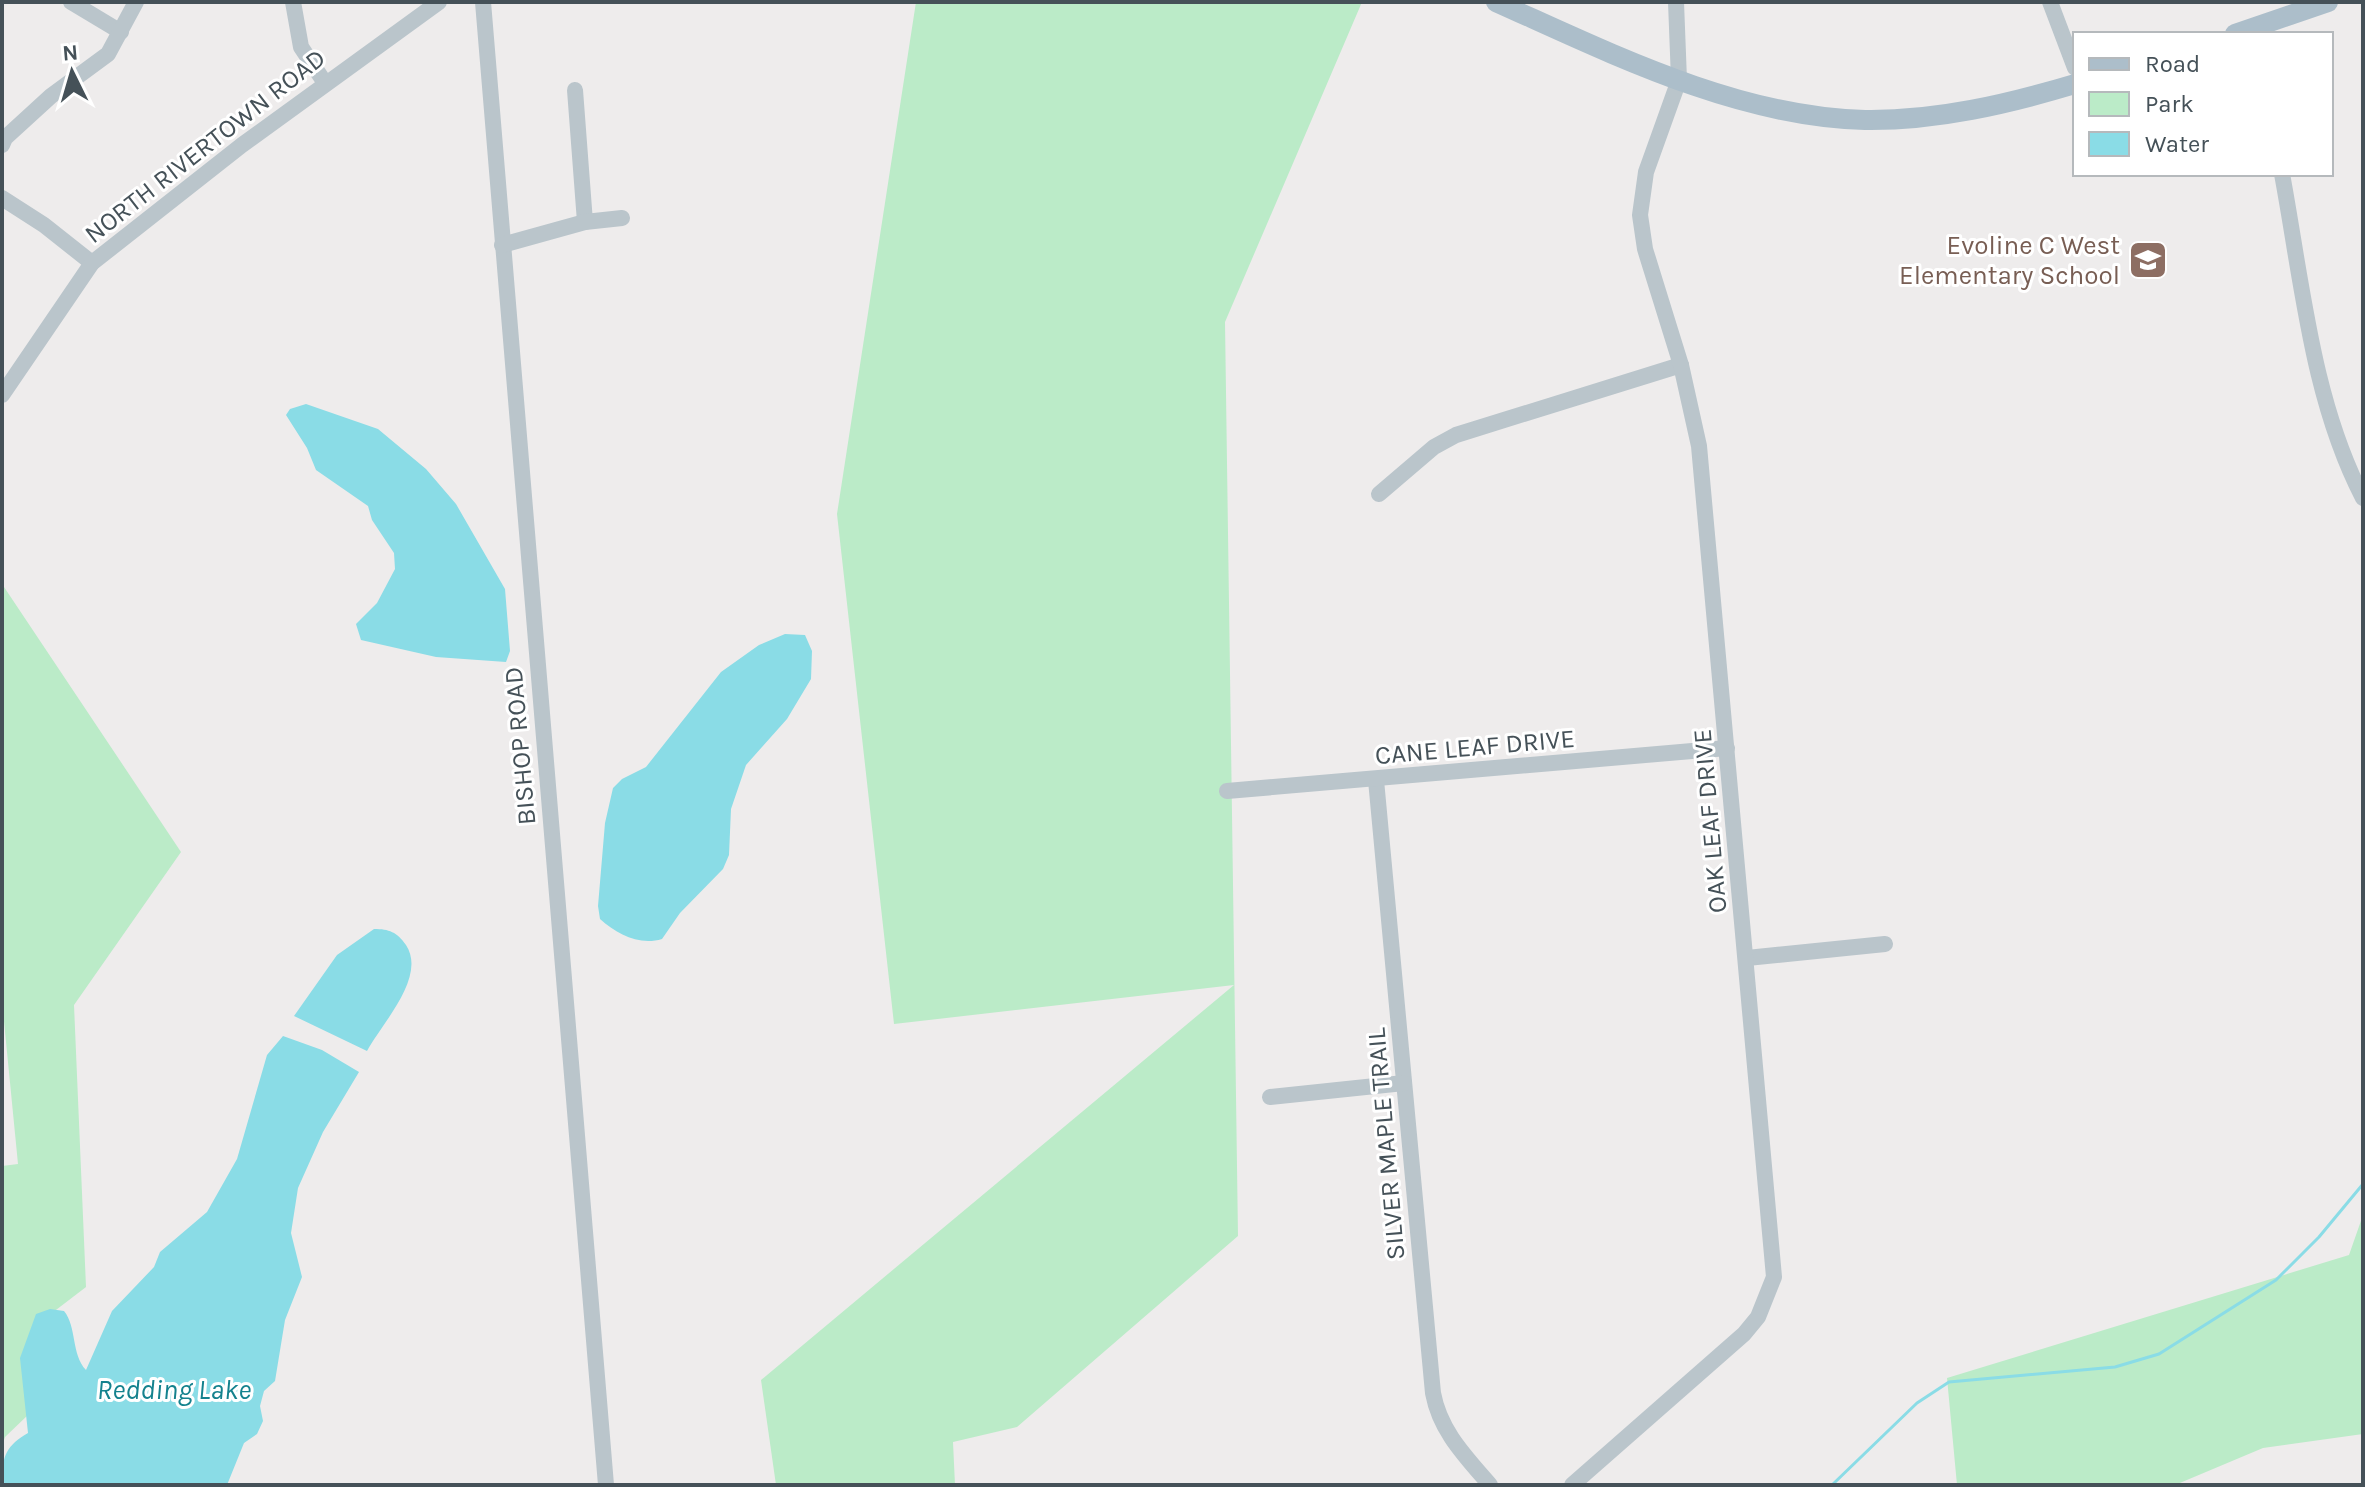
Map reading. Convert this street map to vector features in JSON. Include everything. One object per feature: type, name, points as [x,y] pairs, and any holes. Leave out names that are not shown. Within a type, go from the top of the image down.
[{"type":"main road","points":[[1496,2],[1679,80],[1744,99],[1819,115],[1864,120],[1910,118],[1986,107],[2073,85]]},
{"type":"main road","points":[[2247,32],[2328,2]]},
{"type":"street","points":[[71,2],[121,32]]},
{"type":"street","points":[[2,145],[5,138],[51,96],[108,54],[136,2]]},
{"type":"street","points":[[293,2],[301,47],[325,83]]},
{"type":"street","name":"NORTH RIVERTOWN ROAD","points":[[2,395],[92,263],[153,212],[439,2]]},
{"type":"street","name":"BISHOP ROAD","points":[[483,2],[606,1485]]},
{"type":"street","points":[[1676,2],[1679,80]]},
{"type":"street","points":[[2050,2],[2073,63]]},
{"type":"street","name":"OAK LEAF DRIVE","points":[[1572,1485],[1744,1334],[1768,1297],[1774,1256],[1699,446],[1681,365],[1645,249],[1640,215],[1646,172],[1679,80]]},
{"type":"street","points":[[575,90],[585,222]]},
{"type":"street","points":[[2282,176],[2326,392],[2342,450],[2363,498]]},
{"type":"street","points":[[2,198],[44,225],[92,263]]},
{"type":"street","points":[[502,245],[585,222],[622,218]]},
{"type":"street","points":[[1379,494],[1434,447],[1456,435],[1681,365]]},
{"type":"street","name":"CANE LEAF DRIVE","points":[[1227,791],[1727,748]]},
{"type":"street","name":"SILVER MAPLE TRAIL","points":[[1376,780],[1436,1408],[1450,1439],[1490,1485]]},
{"type":"street","points":[[1747,958],[1885,944]]},
{"type":"street","points":[[1270,1097],[1404,1083]]},
{"type":"green space","points":[[916,2],[1362,2],[1225,322],[1238,1236],[1017,1427],[953,1442],[955,1485],[776,1485],[761,1380],[1234,985],[894,1024],[837,514]]},
{"type":"green space","points":[[2,584],[181,852],[74,1005],[86,1287],[35,1326],[29,1414],[5,1437],[2,1446],[2,1166],[18,1164],[2,1001]]},
{"type":"green space","points":[[2363,1215],[2363,1434],[2263,1448],[2175,1485],[1957,1485],[1947,1378],[2349,1255]]},
{"type":"water","points":[[306,404],[378,429],[426,469],[456,504],[505,589],[510,651],[506,662],[436,657],[361,640],[356,624],[377,603],[395,569],[394,553],[372,520],[368,506],[316,470],[307,448],[286,415],[290,409]]},
{"type":"water","points":[[785,634],[805,635],[812,651],[811,679],[787,719],[746,765],[731,809],[729,855],[723,869],[680,913],[662,939],[645,941],[621,934],[600,919],[598,906],[605,823],[613,788],[622,779],[646,767],[721,672],[759,645]]},
{"type":"water","points":[[374,929],[392,932],[403,941],[411,958],[411,971],[400,1000],[367,1051],[294,1016],[337,955]]},
{"type":"water","name":"Redding Lake","points":[[283,1036],[322,1050],[359,1072],[323,1132],[298,1188],[291,1233],[302,1277],[285,1320],[275,1381],[264,1391],[260,1406],[263,1421],[257,1434],[244,1443],[227,1485],[6,1485],[2,1480],[5,1458],[15,1442],[28,1433],[20,1358],[36,1314],[50,1309],[64,1311],[71,1325],[78,1356],[86,1370],[112,1311],[154,1267],[160,1252],[207,1212],[237,1159],[267,1055]]},
{"type":"waterway","points":[[1832,1485],[1917,1403],[1949,1382],[2115,1367],[2159,1354],[2276,1280],[2319,1237],[2363,1184]]},
{"type":"place","name":"Evoline C West Elementary School","points":[[2148,260]]}]
